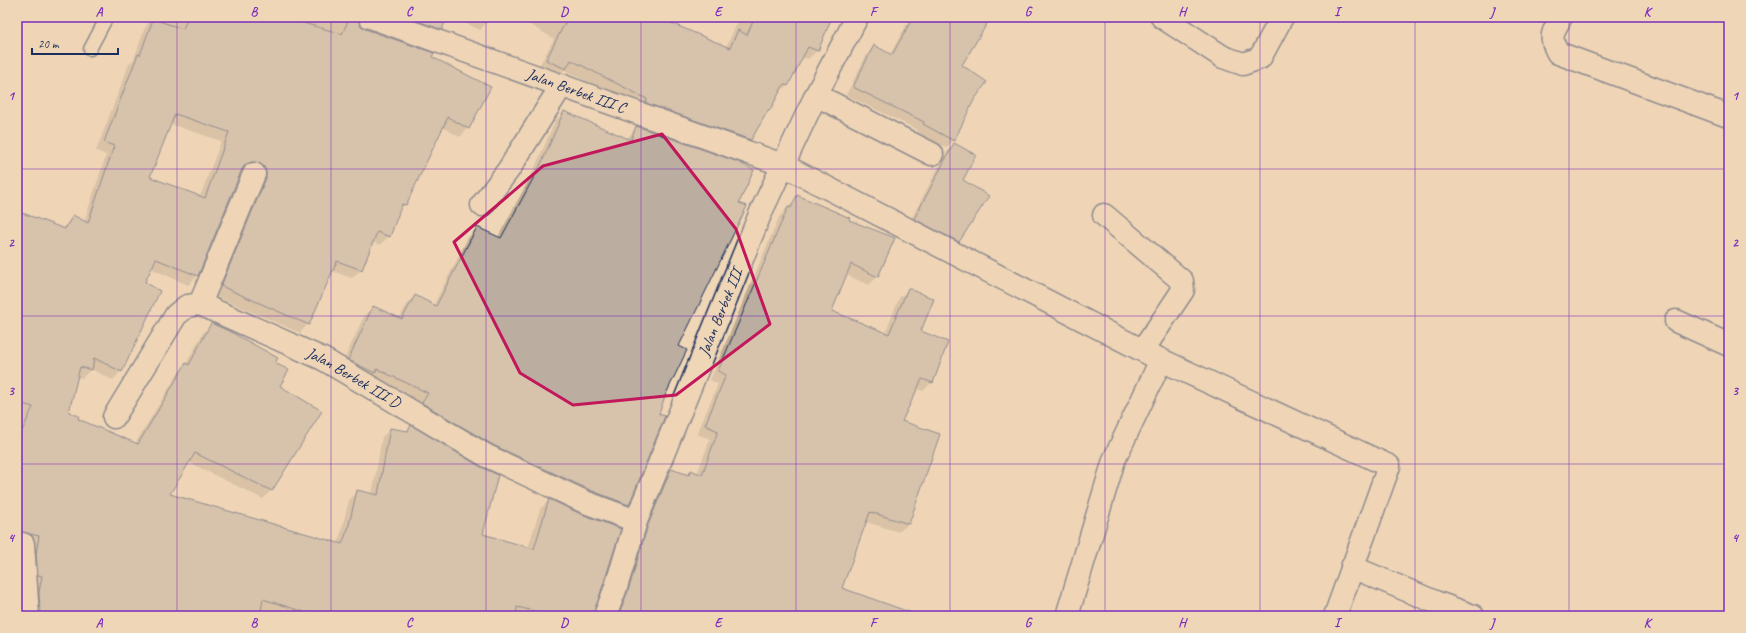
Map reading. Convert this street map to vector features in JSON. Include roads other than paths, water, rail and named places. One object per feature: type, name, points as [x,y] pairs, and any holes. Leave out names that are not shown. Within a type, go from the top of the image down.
[{"type":"street","name":"Jalan Berbek III C","points":[[370,17],[783,165],[1152,355],[1389,466],[1352,567]]},
{"type":"street","name":"Jalan Berbek III","points":[[605,616],[616,587],[636,521],[761,212],[816,95],[856,17]]},
{"type":"street","points":[[1162,17],[1223,57],[1243,64],[1260,58],[1282,17]]},
{"type":"street","points":[[1561,17],[1552,32],[1552,42],[1558,53],[1728,116]]},
{"type":"street","points":[[482,205],[509,169],[562,85]]},
{"type":"street","points":[[816,95],[932,154]]},
{"type":"street","points":[[114,417],[176,315],[186,306],[200,304],[254,174]]},
{"type":"street","points":[[1067,616],[1114,460],[1152,355],[1184,290],[1182,281],[1104,214]]},
{"type":"street","name":"Jalan Berbek III D","points":[[200,304],[322,359],[487,456],[585,502],[636,521]]},
{"type":"street","points":[[1676,321],[1729,345]]},
{"type":"street","points":[[23,544],[28,616]]},
{"type":"street","points":[[1335,616],[1352,567],[1435,602],[1473,616]]},
{"type":"lane","points":[[90,49],[107,17]]}]
